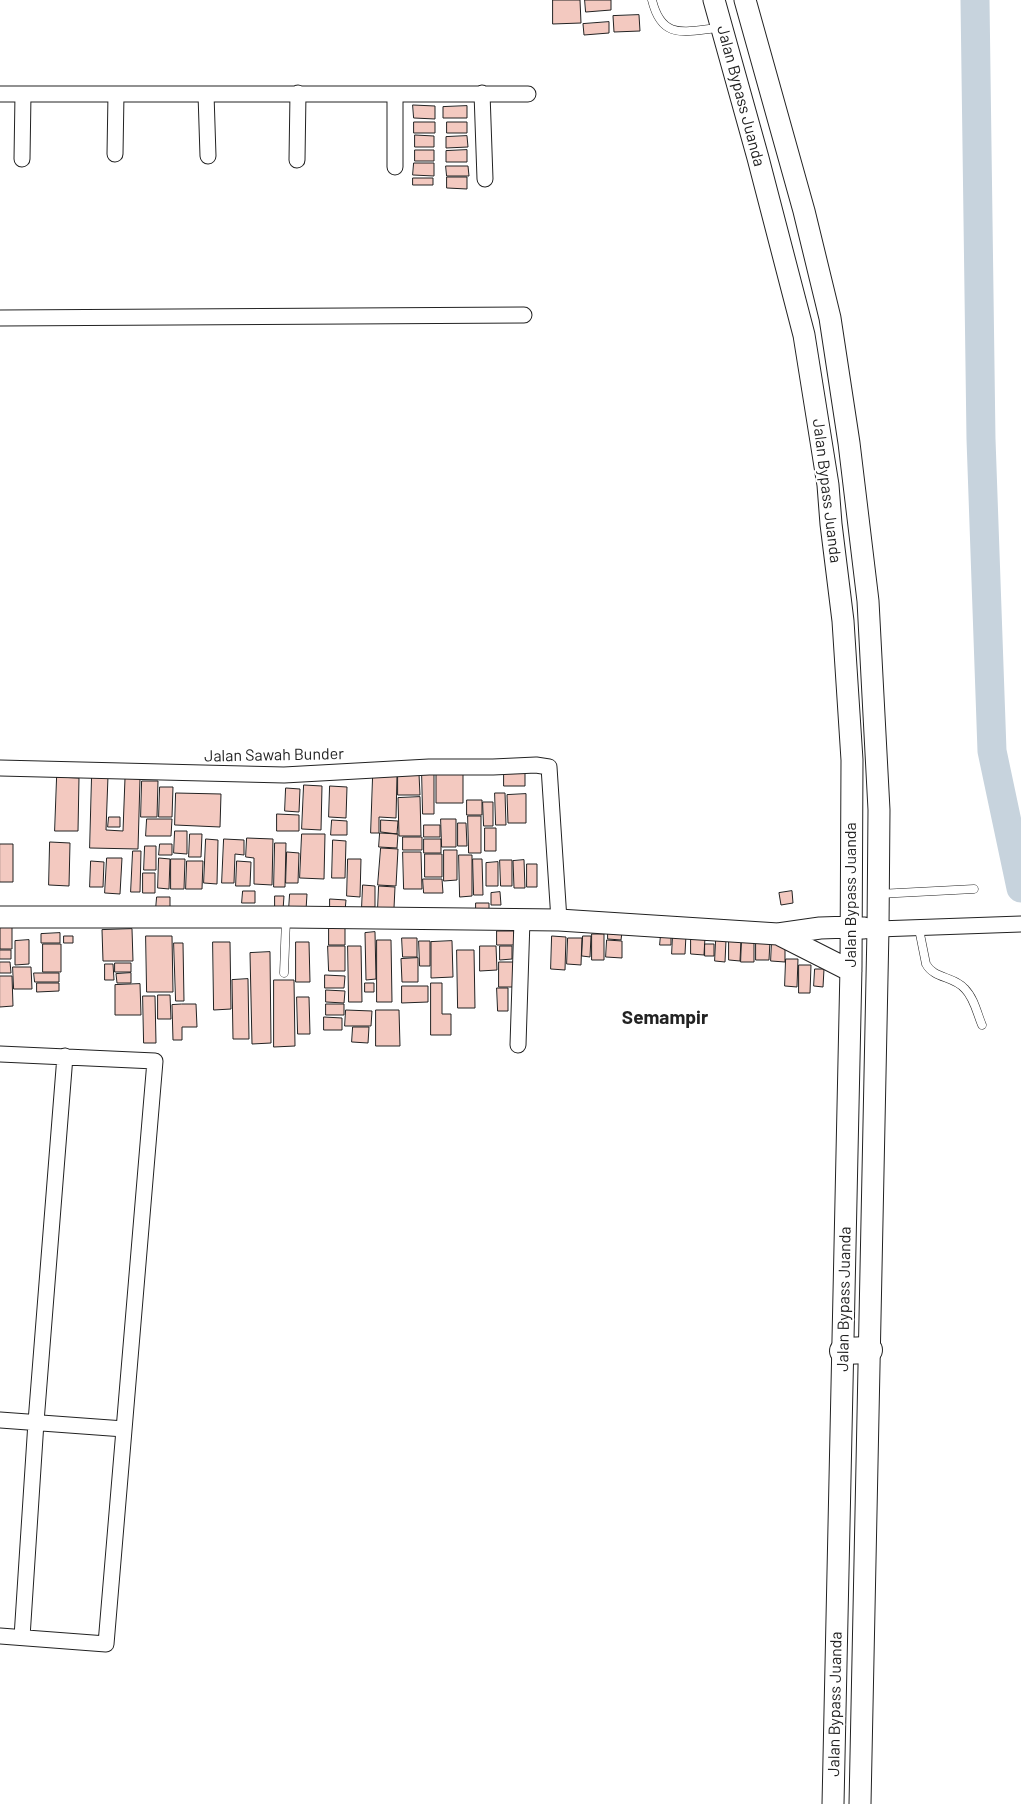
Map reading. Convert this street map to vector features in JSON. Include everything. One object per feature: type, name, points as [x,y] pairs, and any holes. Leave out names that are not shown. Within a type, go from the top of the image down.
[{"type":"highway","points":[[843,1351],[868,1350]]},
{"type":"main road","name":"Jalan Bypass Juanda","points":[[714,0],[804,335],[828,485],[843,620],[852,760],[851,971],[833,1804]]},
{"type":"main road","name":"Jalan Bypass Juanda","points":[[745,0],[799,193],[830,318],[849,443],[868,601],[879,800],[860,1804]]},
{"type":"main road","points":[[831,524],[843,517],[857,519]]},
{"type":"main road","points":[[0,917],[286,917],[559,920],[778,934],[820,928],[850,927],[878,929]]},
{"type":"main road","points":[[778,934],[851,971]]},
{"type":"street","points":[[482,92],[485,179]]},
{"type":"street","points":[[0,94],[298,93],[395,95],[482,92],[528,94]]},
{"type":"street","points":[[297,160],[298,93]]},
{"type":"street","points":[[22,159],[24,94]]},
{"type":"street","points":[[115,154],[116,94]]},
{"type":"street","points":[[206,94],[208,156]]},
{"type":"street","points":[[395,95],[395,167]]},
{"type":"street","points":[[0,318],[524,315]]},
{"type":"street","name":"Jalan Sawah Bunder","points":[[0,768],[284,775],[429,767],[493,768],[536,765],[549,767],[559,920]]},
{"type":"street","points":[[518,1045],[522,920]]},
{"type":"street","points":[[878,929],[1015,924]]},
{"type":"street","points":[[0,1054],[155,1061],[106,1644],[0,1636]]},
{"type":"street","points":[[22,1637],[36,1422],[65,1056]]},
{"type":"street","points":[[0,1420],[124,1429]]},
{"type":"lane","points":[[652,0],[658,19],[670,30],[688,31],[722,28]]},
{"type":"lane","points":[[878,894],[974,889]]},
{"type":"lane","points":[[284,973],[286,917]]},
{"type":"lane","points":[[919,928],[926,964],[934,974],[951,979],[966,989],[982,1025]]},
{"type":"building","points":[[553,0],[580,0],[581,23],[553,24]]},
{"type":"building","points":[[585,0],[611,0],[611,10],[586,12]]},
{"type":"building","points":[[639,15],[640,31],[614,32],[613,16]]},
{"type":"building","points":[[609,22],[609,33],[584,35],[583,24]]},
{"type":"building","points":[[413,105],[435,106],[435,119],[414,118]]},
{"type":"building","points":[[467,106],[467,118],[443,118],[443,107]]},
{"type":"building","points":[[414,122],[435,122],[435,133],[414,133]]},
{"type":"building","points":[[447,122],[467,122],[467,133],[447,133]]},
{"type":"building","points":[[415,135],[434,136],[434,147],[415,147]]},
{"type":"building","points":[[467,136],[468,147],[446,148],[446,137]]},
{"type":"building","points":[[415,150],[434,150],[434,161],[415,161]]},
{"type":"building","points":[[467,150],[467,162],[446,162],[446,151]]},
{"type":"building","points":[[414,163],[434,163],[434,176],[413,175]]},
{"type":"building","points":[[446,166],[468,166],[469,176],[447,176]]},
{"type":"building","points":[[447,177],[467,177],[467,189],[447,188]]},
{"type":"building","points":[[413,178],[433,178],[433,185],[413,185]]},
{"type":"building","points":[[504,770],[525,770],[525,786],[504,786]]},
{"type":"building","points":[[422,773],[434,773],[434,814],[423,814]]},
{"type":"building","points":[[463,773],[463,803],[436,803],[436,774]]},
{"type":"building","points":[[398,774],[419,774],[420,795],[398,795]]},
{"type":"building","points":[[92,775],[108,776],[106,830],[123,831],[125,778],[140,779],[138,849],[90,848]]},
{"type":"building","points":[[373,776],[397,776],[396,818],[379,817],[379,833],[371,833]]},
{"type":"building","points":[[57,777],[79,778],[78,831],[55,831]]},
{"type":"building","points":[[142,781],[158,781],[157,817],[141,817]]},
{"type":"building","points":[[304,785],[322,786],[321,830],[302,829]]},
{"type":"building","points":[[330,786],[347,787],[346,818],[329,817]]},
{"type":"building","points":[[160,787],[173,787],[172,817],[159,817]]},
{"type":"building","points":[[286,788],[300,789],[299,812],[285,811]]},
{"type":"building","points":[[176,793],[221,794],[220,827],[175,825]]},
{"type":"building","points":[[495,793],[505,793],[506,825],[496,825]]},
{"type":"building","points":[[526,794],[526,823],[508,823],[507,795]]},
{"type":"building","points":[[420,797],[421,836],[399,836],[398,798]]},
{"type":"building","points":[[467,800],[482,800],[482,815],[467,815]]},
{"type":"building","points":[[483,802],[493,802],[493,826],[484,826]]},
{"type":"building","points":[[277,814],[299,815],[299,831],[277,831]]},
{"type":"building","points":[[468,816],[481,816],[481,853],[469,853]]},
{"type":"building","points":[[109,817],[120,817],[120,827],[108,827]]},
{"type":"building","points":[[147,819],[172,819],[171,836],[146,836]]},
{"type":"building","points":[[441,819],[456,819],[456,847],[442,847]]},
{"type":"building","points":[[332,820],[347,821],[347,835],[331,835]]},
{"type":"building","points":[[381,820],[398,821],[397,834],[381,832]]},
{"type":"building","points":[[458,823],[466,823],[467,846],[458,846]]},
{"type":"building","points":[[424,825],[440,825],[440,837],[424,837]]},
{"type":"building","points":[[485,828],[496,828],[496,851],[485,851]]},
{"type":"building","points":[[175,831],[187,831],[187,854],[174,853]]},
{"type":"building","points":[[380,833],[398,834],[397,848],[379,847]]},
{"type":"building","points":[[190,834],[202,834],[201,857],[189,857]]},
{"type":"building","points":[[302,834],[325,834],[324,879],[300,878]]},
{"type":"building","points":[[403,837],[422,837],[422,850],[403,850]]},
{"type":"building","points":[[247,838],[273,839],[272,885],[254,884],[254,858],[246,857]]},
{"type":"building","points":[[206,839],[218,840],[217,884],[204,883]]},
{"type":"building","points":[[224,839],[244,840],[244,855],[235,854],[234,883],[222,883]]},
{"type":"building","points":[[424,839],[441,839],[441,853],[424,853]]},
{"type":"building","points":[[333,840],[346,841],[345,878],[332,878]]},
{"type":"building","points":[[50,842],[70,843],[69,886],[49,885]]},
{"type":"building","points":[[275,843],[286,843],[285,887],[274,887]]},
{"type":"building","points":[[0,844],[13,844],[13,882],[0,882]]},
{"type":"building","points":[[160,844],[172,844],[172,855],[159,855]]},
{"type":"building","points":[[145,846],[156,846],[156,870],[144,870]]},
{"type":"building","points":[[381,848],[398,849],[396,886],[378,885]]},
{"type":"building","points":[[444,850],[457,850],[457,880],[444,881]]},
{"type":"building","points":[[133,851],[141,851],[140,892],[131,892]]},
{"type":"building","points":[[287,852],[299,853],[298,883],[286,883]]},
{"type":"building","points":[[403,852],[421,852],[422,889],[404,889]]},
{"type":"building","points":[[425,854],[442,854],[442,877],[425,877]]},
{"type":"building","points":[[459,855],[472,855],[472,896],[460,897]]},
{"type":"building","points":[[107,858],[122,858],[120,894],[105,893]]},
{"type":"building","points":[[159,858],[170,859],[169,889],[158,888]]},
{"type":"building","points":[[171,859],[185,859],[184,889],[171,889]]},
{"type":"building","points":[[348,859],[361,859],[360,897],[347,896]]},
{"type":"building","points":[[473,859],[482,859],[483,895],[474,895]]},
{"type":"building","points":[[500,860],[512,860],[512,886],[501,886]]},
{"type":"building","points":[[524,860],[525,888],[514,888],[513,861]]},
{"type":"building","points":[[91,861],[104,862],[103,887],[90,887]]},
{"type":"building","points":[[187,861],[203,861],[202,889],[186,889]]},
{"type":"building","points":[[237,861],[251,862],[250,886],[236,886]]},
{"type":"building","points":[[498,862],[498,886],[486,886],[486,863]]},
{"type":"building","points":[[527,864],[537,864],[537,887],[527,887]]},
{"type":"building","points":[[143,873],[155,873],[155,893],[143,893]]},
{"type":"building","points":[[423,879],[442,879],[443,893],[424,893]]},
{"type":"building","points":[[363,885],[375,886],[375,907],[362,907]]},
{"type":"building","points":[[379,886],[395,887],[394,908],[378,908]]},
{"type":"building","points":[[243,891],[255,891],[255,903],[242,903]]},
{"type":"building","points":[[792,891],[793,903],[781,905],[779,893]]},
{"type":"building","points":[[500,892],[501,905],[491,905],[491,893]]},
{"type":"building","points":[[290,894],[307,894],[306,910],[289,909]]},
{"type":"building","points":[[275,896],[284,896],[283,910],[275,909]]},
{"type":"building","points":[[157,897],[170,897],[170,910],[156,909]]},
{"type":"building","points":[[330,899],[346,900],[345,911],[330,911]]},
{"type":"building","points":[[476,903],[489,903],[489,912],[476,913]]},
{"type":"building","points":[[12,925],[12,949],[0,949],[0,926]]},
{"type":"building","points":[[329,928],[345,928],[345,945],[329,945]]},
{"type":"building","points":[[132,929],[133,961],[103,961],[102,930]]},
{"type":"building","points":[[497,931],[514,931],[514,945],[497,945]]},
{"type":"building","points":[[375,932],[376,979],[366,980],[365,933]]},
{"type":"building","points":[[608,932],[622,932],[621,940],[608,939]]},
{"type":"building","points":[[60,933],[60,943],[41,943],[41,934]]},
{"type":"building","points":[[592,934],[604,934],[604,960],[592,960]]},
{"type":"building","points":[[661,934],[671,934],[671,945],[660,945]]},
{"type":"building","points":[[673,934],[686,935],[685,954],[672,954]]},
{"type":"building","points":[[64,936],[73,936],[73,943],[64,943]]},
{"type":"building","points":[[146,936],[172,936],[173,992],[147,992]]},
{"type":"building","points":[[552,936],[566,937],[565,970],[551,969]]},
{"type":"building","points":[[583,936],[591,936],[590,957],[582,956]]},
{"type":"building","points":[[691,937],[705,937],[704,955],[691,954]]},
{"type":"building","points":[[402,938],[417,938],[417,957],[403,957]]},
{"type":"building","points":[[568,938],[582,938],[581,965],[567,964]]},
{"type":"building","points":[[729,938],[741,939],[740,961],[729,960]]},
{"type":"building","points":[[742,938],[754,939],[754,962],[741,962]]},
{"type":"building","points":[[29,940],[29,964],[15,965],[15,941]]},
{"type":"building","points":[[377,940],[391,940],[392,1002],[377,1002]]},
{"type":"building","points":[[607,940],[622,941],[622,958],[606,957]]},
{"type":"building","points":[[716,940],[726,940],[725,962],[715,961]]},
{"type":"building","points":[[772,940],[785,941],[785,962],[771,961]]},
{"type":"building","points":[[419,941],[430,941],[430,966],[420,966]]},
{"type":"building","points":[[452,941],[453,977],[431,978],[431,942]]},
{"type":"building","points":[[756,941],[770,941],[769,960],[756,960]]},
{"type":"building","points":[[213,942],[230,942],[231,1009],[214,1010]]},
{"type":"building","points":[[296,942],[309,942],[310,982],[296,982]]},
{"type":"building","points":[[174,943],[183,943],[184,1001],[176,1001]]},
{"type":"building","points":[[43,944],[61,944],[61,972],[43,972]]},
{"type":"building","points":[[705,944],[714,944],[714,956],[705,956]]},
{"type":"building","points":[[328,946],[345,946],[345,971],[329,971]]},
{"type":"building","points":[[348,946],[361,946],[362,1002],[349,1002]]},
{"type":"building","points":[[480,946],[496,946],[497,970],[480,971]]},
{"type":"building","points":[[500,946],[512,946],[512,959],[500,960]]},
{"type":"building","points":[[0,950],[11,950],[11,959],[0,959]]},
{"type":"building","points":[[457,950],[474,950],[475,1008],[458,1008]]},
{"type":"building","points":[[270,952],[271,1043],[252,1044],[250,953]]},
{"type":"building","points":[[418,958],[418,982],[402,982],[401,959]]},
{"type":"building","points":[[786,959],[798,959],[797,987],[785,986]]},
{"type":"building","points":[[0,962],[10,962],[11,973],[0,973]]},
{"type":"building","points":[[499,962],[514,962],[514,987],[499,987]]},
{"type":"building","points":[[115,963],[131,963],[131,972],[115,972]]},
{"type":"building","points":[[105,964],[113,964],[114,980],[105,980]]},
{"type":"building","points":[[799,965],[811,965],[810,993],[799,993]]},
{"type":"building","points":[[13,967],[31,967],[32,989],[14,989]]},
{"type":"building","points":[[815,969],[824,969],[823,987],[814,986]]},
{"type":"building","points":[[34,973],[59,973],[59,982],[35,982]]},
{"type":"building","points":[[131,973],[131,983],[117,983],[116,974]]},
{"type":"building","points":[[325,975],[345,976],[344,988],[325,988]]},
{"type":"building","points":[[0,976],[12,976],[13,1006],[0,1007]]},
{"type":"building","points":[[248,979],[249,1039],[233,1039],[232,980]]},
{"type":"building","points":[[274,980],[294,980],[295,1046],[274,1047]]},
{"type":"building","points":[[37,983],[59,983],[59,991],[37,992]]},
{"type":"building","points":[[365,983],[374,983],[374,992],[365,992]]},
{"type":"building","points":[[431,983],[442,983],[442,1014],[451,1014],[451,1035],[431,1035]]},
{"type":"building","points":[[140,984],[141,1015],[115,1015],[115,985]]},
{"type":"building","points":[[402,986],[428,986],[428,1002],[402,1003]]},
{"type":"building","points":[[497,988],[508,988],[508,1011],[498,1011]]},
{"type":"building","points":[[326,990],[345,991],[344,1003],[326,1002]]},
{"type":"building","points":[[158,995],[170,995],[171,1019],[158,1019]]},
{"type":"building","points":[[143,996],[155,996],[156,1043],[144,1043]]},
{"type":"building","points":[[297,997],[309,997],[310,1034],[298,1034]]},
{"type":"building","points":[[196,1004],[197,1027],[182,1027],[182,1040],[173,1040],[172,1005]]},
{"type":"building","points":[[326,1004],[344,1004],[344,1015],[326,1015]]},
{"type":"building","points":[[346,1010],[372,1011],[371,1026],[345,1026]]},
{"type":"building","points":[[376,1010],[399,1010],[400,1046],[376,1046]]},
{"type":"building","points":[[324,1017],[342,1018],[342,1030],[324,1030]]},
{"type":"building","points":[[353,1027],[369,1027],[368,1043],[352,1042]]},
{"type":"waterway","points":[[975,0],[981,439],[992,751],[1021,888]]},
{"type":"district","name":"Semampir","points":[[665,1018]]}]
